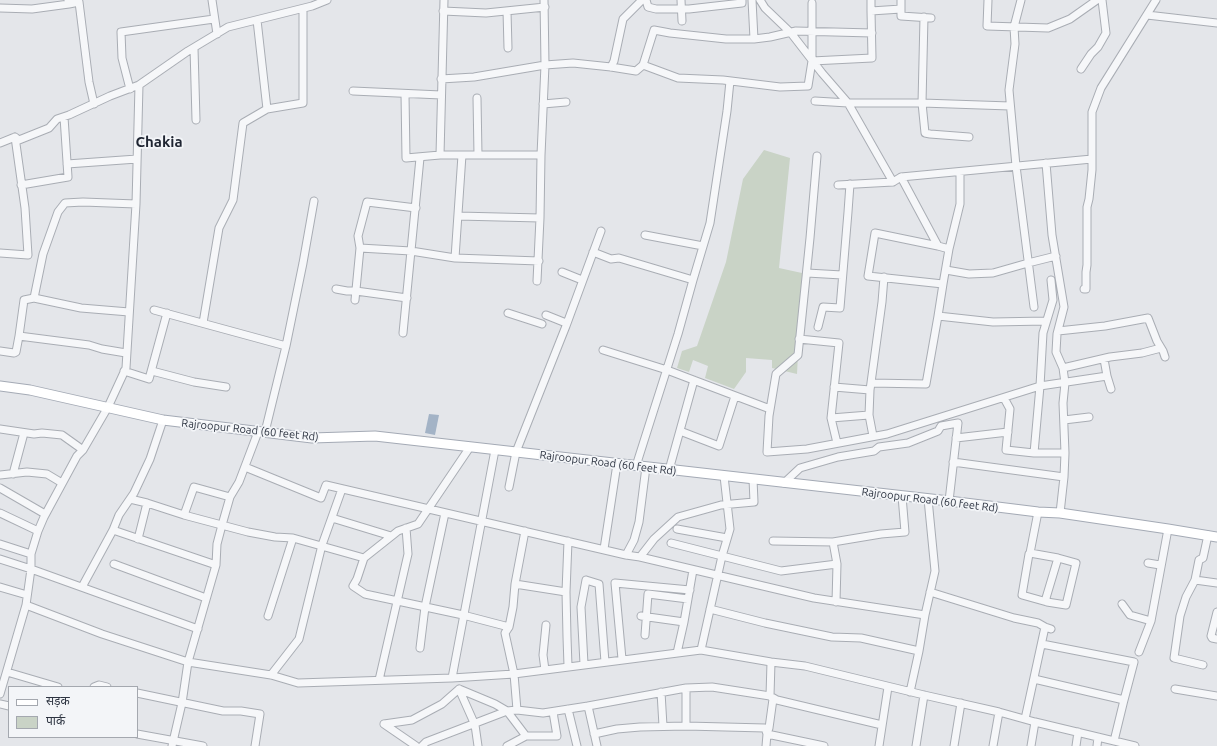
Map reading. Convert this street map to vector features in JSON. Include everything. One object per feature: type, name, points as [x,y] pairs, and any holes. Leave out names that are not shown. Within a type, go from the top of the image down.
[{"type":"main road","name":"Rajroopur Road (60 feet Rd)","points":[[0,386],[30,390],[163,420],[312,438],[375,436],[1038,512],[1060,513],[1213,536]]},
{"type":"street","points":[[212,0],[217,34]]},
{"type":"street","points":[[0,143],[15,137],[19,140],[49,128],[57,119],[139,85],[194,48],[228,28],[303,9],[327,0]]},
{"type":"street","points":[[440,156],[444,0]]},
{"type":"street","points":[[612,67],[623,19],[642,0]]},
{"type":"street","points":[[646,0],[648,7],[682,9],[705,8],[742,3],[742,0]]},
{"type":"street","points":[[681,0],[682,20]]},
{"type":"street","points":[[752,0],[754,39]]},
{"type":"street","points":[[760,0],[791,33],[812,61],[848,103],[893,182]]},
{"type":"street","points":[[812,61],[872,58],[871,0]]},
{"type":"street","points":[[902,0],[901,16],[928,18],[922,103],[925,133],[969,137]]},
{"type":"street","points":[[988,0],[987,26],[1048,28],[1070,19],[1097,0]]},
{"type":"street","points":[[1021,0],[1014,27],[1015,44],[1009,90],[1016,166],[1034,307]]},
{"type":"street","points":[[1080,69],[1098,47],[1106,33],[1102,0]]},
{"type":"street","points":[[1084,289],[1086,289],[1087,265],[1087,207],[1092,159],[1092,112],[1101,88],[1156,0]]},
{"type":"street","points":[[0,8],[32,10],[68,2],[79,2],[89,82],[94,104]]},
{"type":"street","points":[[443,11],[486,13],[507,11],[545,3],[545,65],[537,281]]},
{"type":"street","points":[[643,64],[678,78],[730,81],[780,87],[808,86],[812,61],[812,3]]},
{"type":"street","points":[[204,324],[219,228],[233,200],[243,123],[267,109],[303,103],[303,9]]},
{"type":"street","points":[[871,11],[901,9]]},
{"type":"street","points":[[507,11],[508,48]]},
{"type":"street","points":[[1147,15],[1217,23]]},
{"type":"street","points":[[130,89],[122,58],[121,32],[214,19]]},
{"type":"street","points":[[257,20],[267,109]]},
{"type":"street","points":[[441,79],[474,77],[545,65],[572,63],[636,71],[643,64],[654,30],[726,39],[754,39],[796,31],[872,33]]},
{"type":"street","points":[[194,48],[196,120]]},
{"type":"street","points":[[636,466],[678,334],[710,223],[727,112],[730,81]]},
{"type":"street","points":[[0,694],[26,605],[31,569],[31,554],[38,531],[45,514],[77,456],[83,450],[108,407],[126,368],[136,204],[139,85]]},
{"type":"street","points":[[353,91],[441,95]]},
{"type":"street","points":[[405,94],[406,158],[462,155],[541,156]]},
{"type":"street","points":[[477,98],[478,155]]},
{"type":"street","points":[[815,101],[1010,106]]},
{"type":"street","points":[[543,104],[566,102]]},
{"type":"street","points":[[21,185],[68,177],[64,117]]},
{"type":"street","points":[[0,253],[28,255],[25,208],[15,137]]},
{"type":"street","points":[[455,258],[462,155]]},
{"type":"street","points":[[817,156],[798,355],[776,374],[770,410],[768,452],[807,449],[887,434],[1040,386],[1107,376]]},
{"type":"street","points":[[403,333],[420,158]]},
{"type":"street","points":[[67,164],[137,159]]},
{"type":"street","points":[[838,185],[893,182],[901,177],[1092,159]]},
{"type":"street","points":[[1046,163],[1052,236],[1064,307],[1058,331],[1056,352],[1063,368],[1065,383],[1063,403],[1065,453],[1060,513]]},
{"type":"street","points":[[834,387],[926,384],[949,249],[960,204],[960,172]]},
{"type":"street","points":[[901,177],[938,246]]},
{"type":"street","points":[[818,327],[823,307],[840,308],[850,184]]},
{"type":"street","points":[[173,743],[182,703],[188,662],[216,565],[217,544],[230,496],[239,482],[262,432],[286,346],[314,201]]},
{"type":"street","points":[[34,298],[43,254],[58,212],[65,203],[83,202],[136,204]]},
{"type":"street","points":[[355,300],[360,248],[358,236],[367,202],[416,208]]},
{"type":"street","points":[[458,216],[540,218]]},
{"type":"street","points":[[509,488],[516,452],[601,231]]},
{"type":"street","points":[[943,284],[868,276],[875,233],[949,249]]},
{"type":"street","points":[[645,235],[703,246]]},
{"type":"street","points":[[360,248],[411,251],[455,258],[538,260]]},
{"type":"street","points":[[593,252],[611,259],[619,258],[693,280]]},
{"type":"street","points":[[946,270],[969,274],[993,273],[1056,256]]},
{"type":"street","points":[[562,272],[582,280]]},
{"type":"street","points":[[806,273],[842,275]]},
{"type":"street","points":[[873,436],[869,415],[870,387],[884,278]]},
{"type":"street","points":[[1034,453],[1043,333],[1046,320],[1054,300],[1051,280]]},
{"type":"street","points":[[336,288],[347,291],[407,298]]},
{"type":"street","points":[[0,351],[16,352],[24,300],[34,298],[81,308],[129,312]]},
{"type":"street","points":[[154,310],[286,346]]},
{"type":"street","points":[[124,371],[149,379],[167,313]]},
{"type":"street","points":[[508,313],[542,324]]},
{"type":"street","points":[[546,315],[566,323]]},
{"type":"street","points":[[938,316],[993,322],[1046,320]]},
{"type":"street","points":[[1058,331],[1105,326],[1148,318],[1165,357]]},
{"type":"street","points":[[19,336],[89,345],[126,353]]},
{"type":"street","points":[[799,339],[839,343],[831,418],[837,443]]},
{"type":"street","points":[[1063,368],[1161,348]]},
{"type":"street","points":[[602,350],[667,370],[770,410]]},
{"type":"street","points":[[1104,359],[1111,389]]},
{"type":"street","points":[[152,371],[194,382],[226,387]]},
{"type":"street","points":[[669,470],[694,380]]},
{"type":"street","points":[[680,431],[720,446],[735,396]]},
{"type":"street","points":[[1004,398],[1010,408],[1006,450],[1034,453],[1065,453]]},
{"type":"street","points":[[831,418],[869,415]]},
{"type":"street","points":[[1064,420],[1089,417]]},
{"type":"street","points":[[82,587],[119,516],[134,493],[150,459],[163,420]]},
{"type":"street","points":[[784,483],[800,468],[838,457],[874,451],[879,447],[908,443],[938,431],[941,426],[958,423],[949,501]]},
{"type":"street","points":[[0,429],[34,434],[42,433],[62,435],[83,450]]},
{"type":"street","points":[[956,438],[1008,432]]},
{"type":"street","points":[[13,474],[24,433]]},
{"type":"street","points":[[470,447],[418,524],[398,531],[364,558],[353,586],[366,594],[463,615],[509,627]]},
{"type":"street","points":[[452,678],[495,450]]},
{"type":"street","points":[[953,462],[1064,477]]},
{"type":"street","points":[[604,550],[617,464]]},
{"type":"street","points":[[245,467],[321,498],[326,485],[814,598],[925,615]]},
{"type":"street","points":[[626,555],[634,540],[639,522],[646,467]]},
{"type":"street","points":[[0,475],[27,472],[47,474],[62,483]]},
{"type":"street","points":[[701,650],[722,556],[730,529],[724,476]]},
{"type":"street","points":[[640,557],[654,539],[678,517],[727,504],[754,502],[753,479]]},
{"type":"street","points":[[184,515],[194,486],[230,496]]},
{"type":"street","points":[[0,488],[45,514]]},
{"type":"street","points":[[271,675],[300,638],[322,545],[342,489]]},
{"type":"street","points":[[773,541],[833,542],[881,534],[905,532],[902,496]]},
{"type":"street","points":[[130,499],[248,532],[268,536],[293,538],[364,558]]},
{"type":"street","points":[[910,692],[935,571],[928,499]]},
{"type":"street","points":[[138,539],[147,503]]},
{"type":"street","points":[[1030,553],[1076,563],[1066,605],[1022,596],[1029,554],[1038,512]]},
{"type":"street","points":[[0,513],[38,531]]},
{"type":"street","points":[[420,648],[425,607],[445,513]]},
{"type":"street","points":[[332,518],[391,536]]},
{"type":"street","points":[[379,680],[408,554],[406,528]]},
{"type":"street","points":[[677,529],[727,538]]},
{"type":"street","points":[[1139,652],[1151,620],[1160,565],[1168,529]]},
{"type":"street","points":[[113,530],[216,565]]},
{"type":"street","points":[[517,710],[514,674],[505,632],[509,627],[513,607],[515,584],[525,531]]},
{"type":"street","points":[[1203,665],[1174,658],[1180,616],[1186,597],[1195,580],[1199,560],[1203,558],[1213,536]]},
{"type":"street","points":[[268,616],[293,538]]},
{"type":"street","points":[[568,541],[566,592],[568,666]]},
{"type":"street","points":[[833,542],[837,564],[836,602]]},
{"type":"street","points":[[671,543],[781,571],[837,564]]},
{"type":"street","points":[[0,544],[31,554]]},
{"type":"street","points":[[1047,602],[1046,598],[1058,558]]},
{"type":"street","points":[[0,559],[198,629]]},
{"type":"street","points":[[1148,563],[1160,565]]},
{"type":"street","points":[[114,564],[206,598]]},
{"type":"street","points":[[677,653],[693,570]]},
{"type":"street","points":[[584,664],[581,607],[586,580],[599,584],[605,662]]},
{"type":"street","points":[[1195,580],[1217,583]]},
{"type":"street","points":[[622,659],[615,583],[690,590]]},
{"type":"street","points":[[515,584],[566,592]]},
{"type":"street","points":[[0,587],[27,595]]},
{"type":"street","points":[[930,592],[1014,618],[1038,623],[1048,628],[1042,644],[1025,719]]},
{"type":"street","points":[[645,635],[643,617],[648,594],[688,599]]},
{"type":"street","points":[[1122,604],[1130,615],[1151,620]]},
{"type":"street","points":[[26,605],[102,634],[188,662],[271,675],[298,683],[452,678],[514,674],[701,650],[771,662],[805,666],[1134,746]]},
{"type":"street","points":[[710,609],[765,623],[832,637],[861,638],[919,651]]},
{"type":"street","points":[[1217,612],[1210,636],[1217,639]]},
{"type":"street","points":[[643,617],[684,622]]},
{"type":"street","points":[[545,670],[543,655],[546,625]]},
{"type":"street","points":[[1042,644],[1134,662],[1114,741]]},
{"type":"street","points":[[766,746],[773,699],[770,696],[771,662]]},
{"type":"street","points":[[7,672],[55,686]]},
{"type":"street","points":[[1034,679],[1124,700]]},
{"type":"street","points":[[422,746],[426,742],[507,712],[517,710],[542,713],[553,712],[686,688],[712,687],[770,696],[778,700],[882,725]]},
{"type":"street","points":[[879,746],[888,687]]},
{"type":"street","points":[[686,688],[686,726]]},
{"type":"street","points":[[459,689],[495,704],[507,712],[526,736]]},
{"type":"street","points":[[459,689],[475,724],[478,746]]},
{"type":"street","points":[[416,746],[384,724],[412,720],[442,704],[459,689]]},
{"type":"street","points":[[1175,689],[1217,696]]},
{"type":"street","points":[[661,692],[663,726]]},
{"type":"street","points":[[138,693],[223,711],[240,711],[260,714],[255,746]]},
{"type":"street","points":[[916,746],[924,695]]},
{"type":"street","points":[[954,746],[961,703]]},
{"type":"street","points":[[588,706],[597,746]]},
{"type":"street","points":[[568,709],[577,746]]},
{"type":"street","points":[[507,746],[526,736],[557,736],[553,712]]},
{"type":"street","points":[[993,746],[998,712]]},
{"type":"street","points":[[1031,746],[1035,722]]},
{"type":"street","points":[[594,734],[617,729],[640,727],[686,726],[765,728],[767,734]]},
{"type":"street","points":[[1076,746],[1078,732]]},
{"type":"street","points":[[138,734],[173,743],[203,746]]},
{"type":"street","points":[[767,734],[824,746]]},
{"type":"street","points":[[1097,746],[1098,737]]},
{"type":"green space","points":[[764,150],[790,158],[779,268],[802,273],[797,374],[772,368],[772,360],[746,358],[746,372],[734,389],[705,378],[708,366],[693,360],[689,372],[677,368],[682,351],[697,346],[726,262],[743,179]]},
{"type":"water","points":[[429,414],[439,415],[435,435],[425,433]]},
{"type":"district","name":"Chakia","points":[[159,142]]}]
